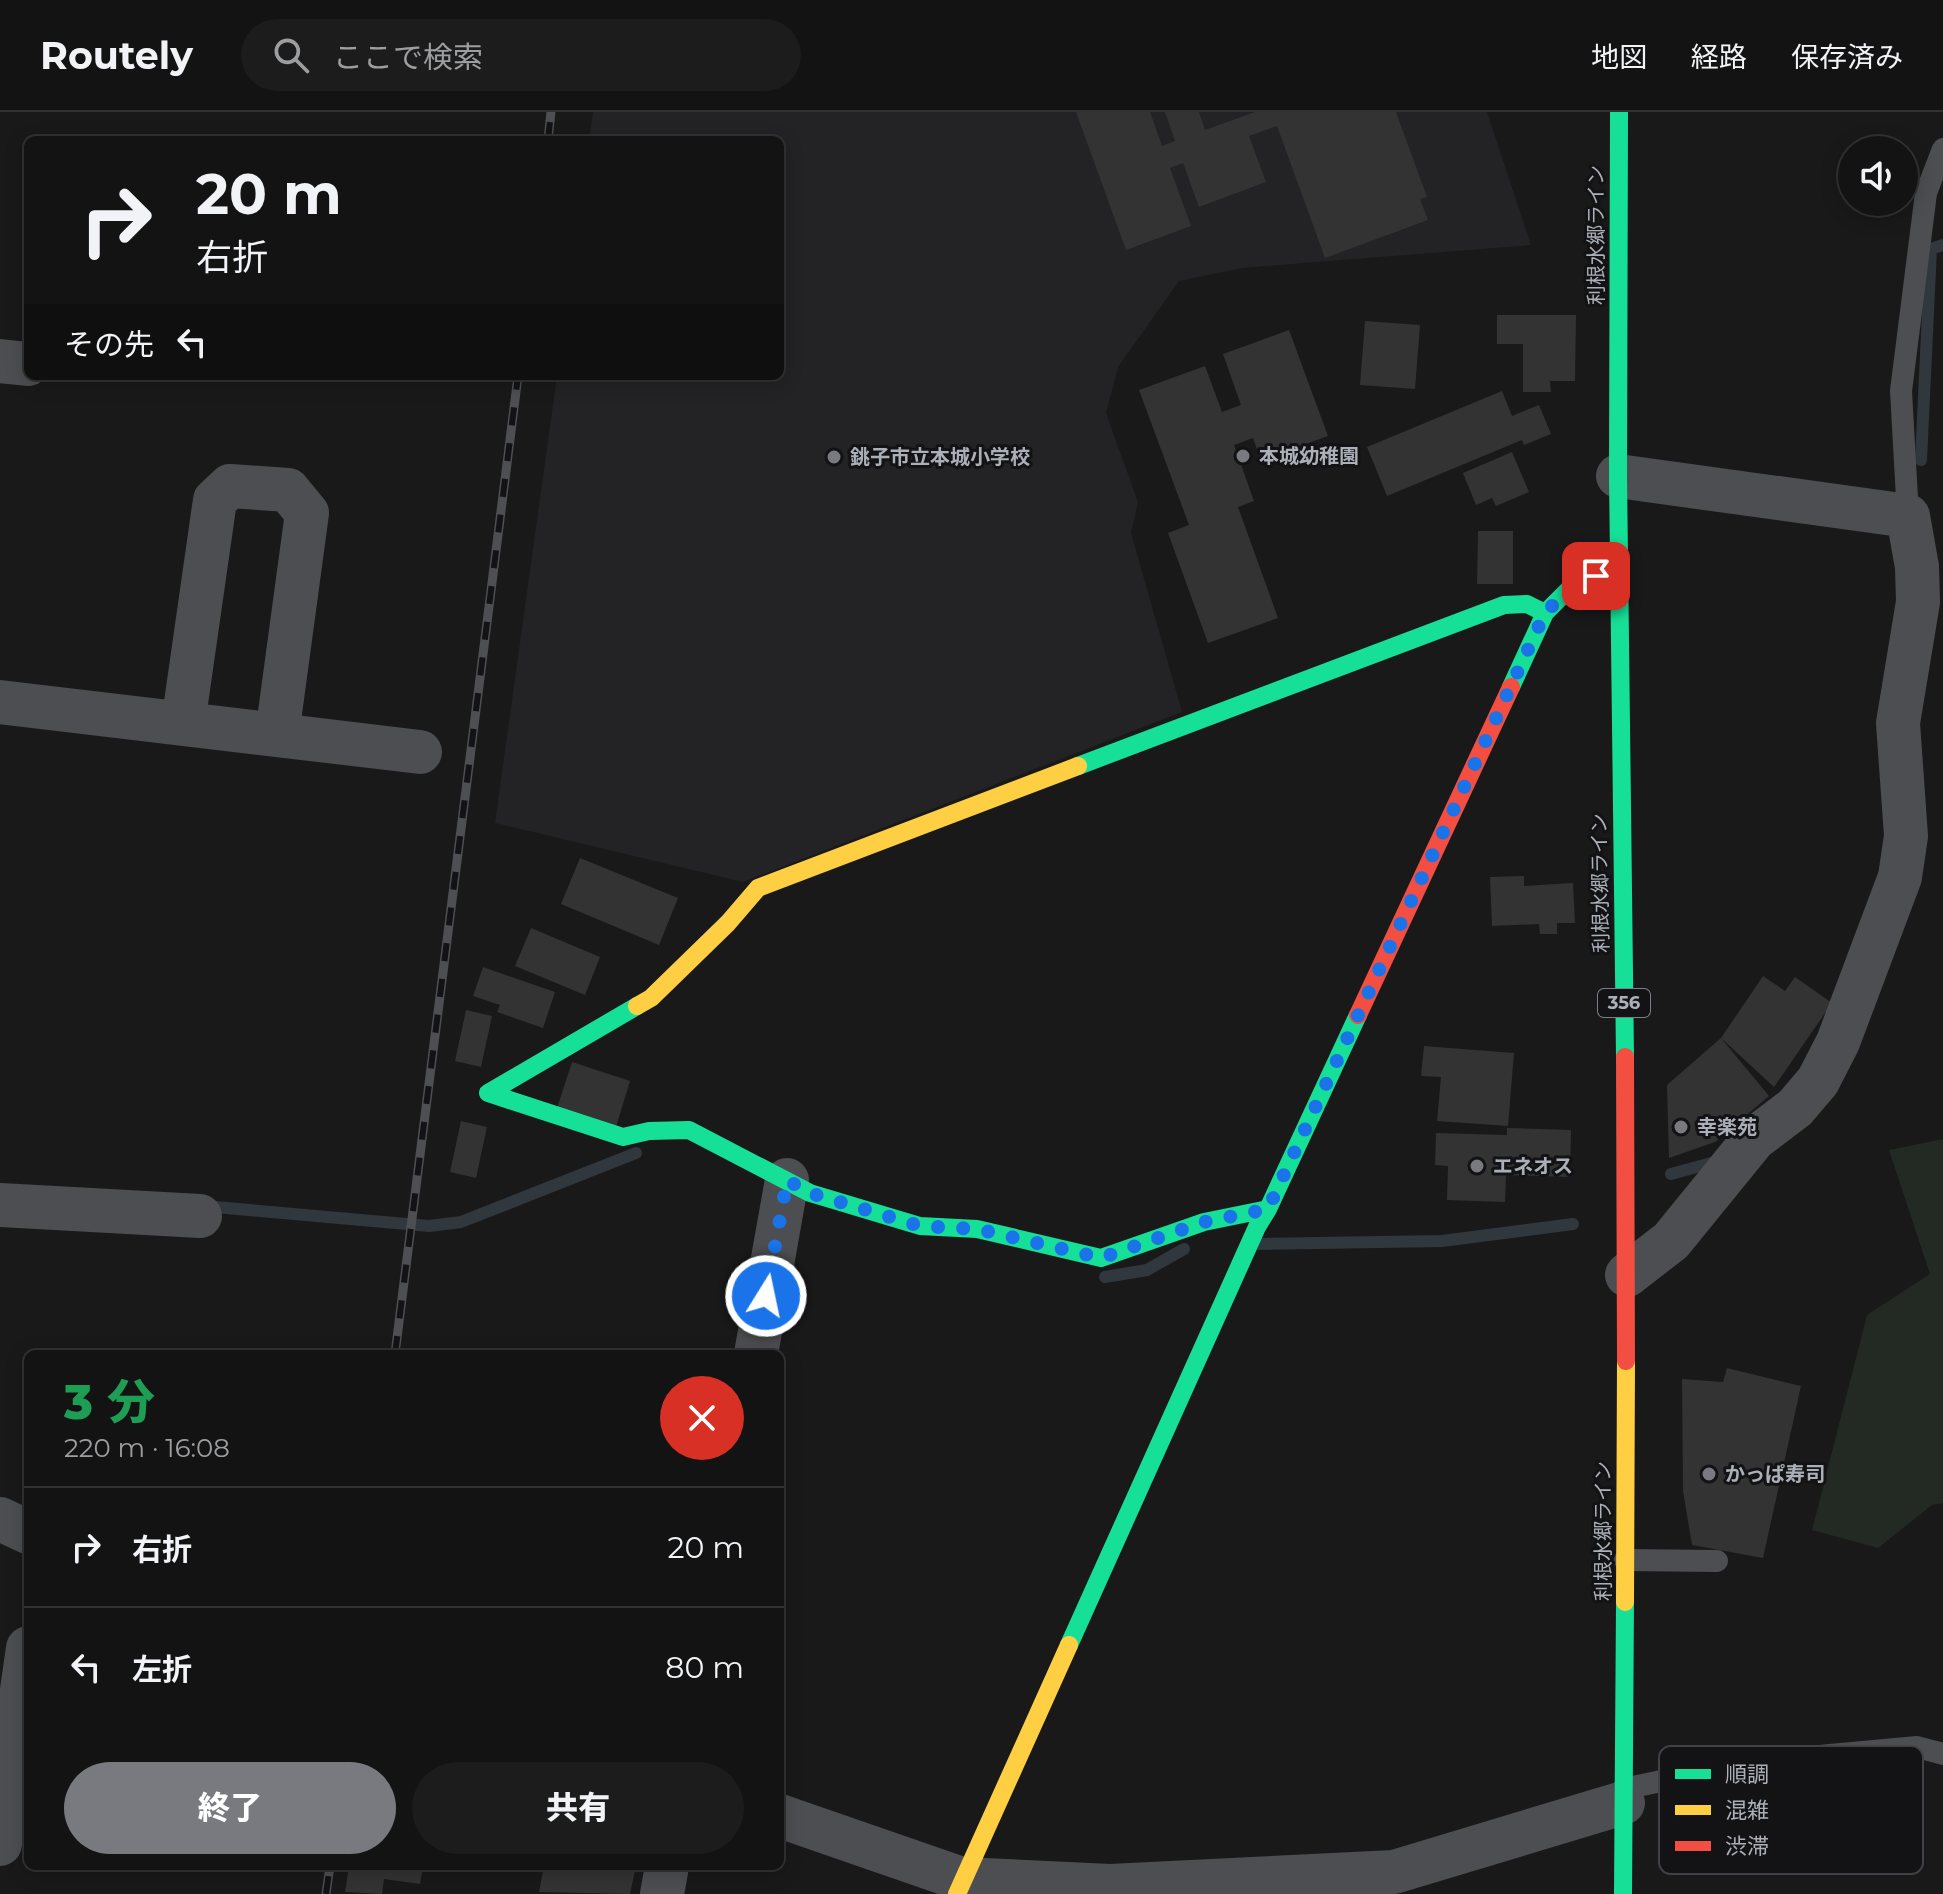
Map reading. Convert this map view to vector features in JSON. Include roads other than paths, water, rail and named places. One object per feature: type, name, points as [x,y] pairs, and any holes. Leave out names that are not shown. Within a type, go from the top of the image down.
[{"type":"main road","name":"利根水郷ライン","points":[[1619,112],[1618,476],[1627,1275],[1623,1894]]},
{"type":"main road","points":[[959,1887],[1241,1261],[1545,613],[1572,586],[1619,567]]},
{"type":"main road","points":[[1268,1209],[1204,1222],[1101,1258],[977,1229],[920,1226],[810,1193],[689,1130],[649,1131],[623,1137],[488,1093],[651,998],[728,923],[758,888],[1504,605],[1527,604],[1545,613]]},
{"type":"street","points":[[0,361],[24,364]]},
{"type":"street","points":[[1618,476],[1908,516],[1917,567],[1918,602],[1898,723],[1906,836],[1900,877],[1838,1042],[1818,1081],[1795,1108],[1754,1139],[1671,1241],[1627,1275]]},
{"type":"street","points":[[183,724],[215,500],[230,486],[288,490],[307,513],[277,735]]},
{"type":"street","points":[[0,702],[420,752]]},
{"type":"street","points":[[757,1350],[787,1180]]},
{"type":"street","points":[[0,1205],[200,1216]]},
{"type":"street","points":[[0,1519],[24,1530]]},
{"type":"street","points":[[0,1844],[24,1676]]},
{"type":"street","points":[[784,1818],[959,1887],[1110,1886],[1394,1872],[1623,1796]]},
{"type":"street","points":[[662,1894],[666,1870]]},
{"type":"lane","points":[[1908,516],[1901,391],[1926,193],[1943,149]]},
{"type":"lane","points":[[1625,1560],[1717,1561]]},
{"type":"lane","points":[[1923,1749],[1943,1754]]},
{"type":"lane","points":[[1623,1796],[1659,1787]]},
{"type":"waterway","points":[[1921,460],[1931,249],[1943,245]]},
{"type":"waterway","points":[[204,1206],[429,1226],[461,1222],[636,1153]]},
{"type":"waterway","points":[[1671,1174],[1715,1162]]},
{"type":"waterway","points":[[1258,1244],[1442,1241],[1573,1224]]},
{"type":"waterway","points":[[1105,1277],[1147,1270],[1184,1249]]},
{"type":"railway","points":[[548,136],[551,112]]},
{"type":"railway","points":[[396,1350],[517,380]]},
{"type":"railway","points":[[326,1894],[329,1870]]},
{"type":"place","name":"本城幼稚園","points":[[1243,456]]},
{"type":"place","name":"銚子市立本城小学校","points":[[834,457]]},
{"type":"place","name":"幸楽苑","points":[[1681,1127]]},
{"type":"place","name":"エネオス","points":[[1477,1166]]},
{"type":"place","name":"かっぱ寿司","points":[[1709,1474]]}]
